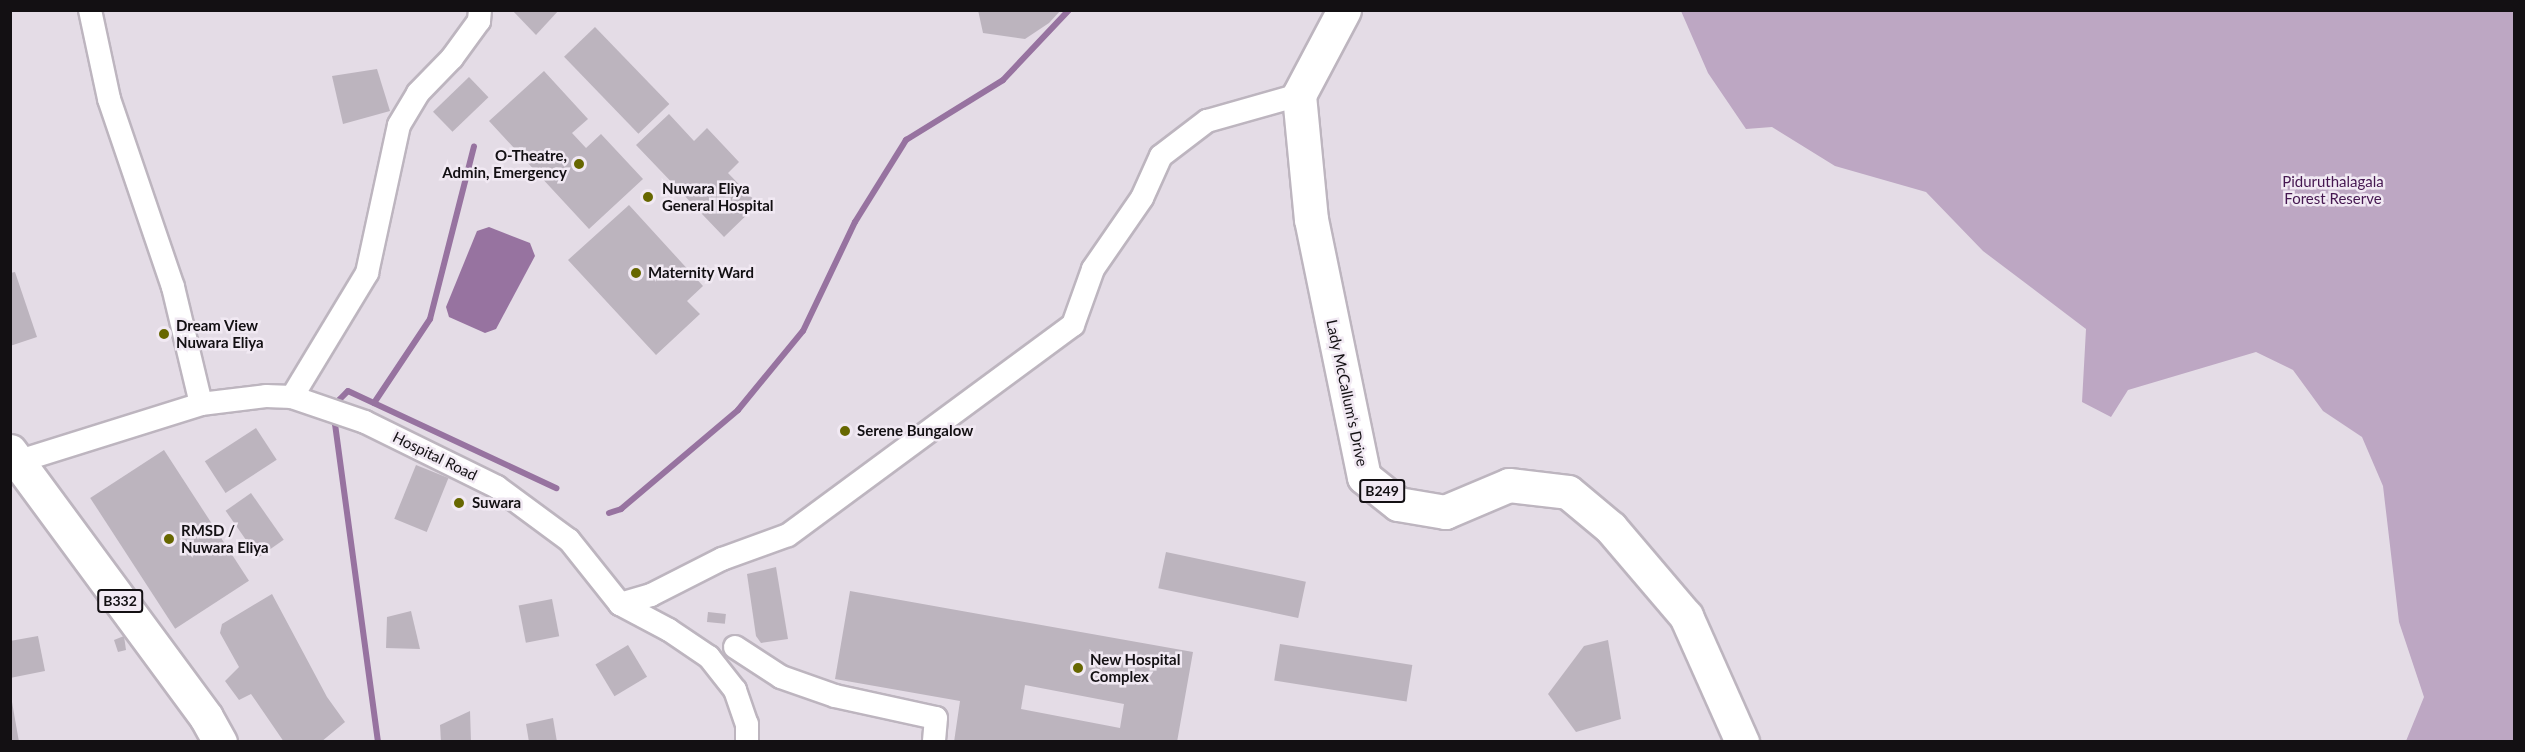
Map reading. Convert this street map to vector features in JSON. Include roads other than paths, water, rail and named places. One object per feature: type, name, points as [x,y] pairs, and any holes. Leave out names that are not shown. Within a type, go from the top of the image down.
[{"type":"main road","points":[[1299,95],[1344,10]]},
{"type":"main road","name":"Lady McCallum's Drive","points":[[1299,95],[1311,219],[1364,477],[1398,504],[1444,512],[1509,485],[1568,492],[1611,528],[1686,616],[1742,741]]},
{"type":"main road","name":"B332","points":[[13,459],[206,717],[220,741]]},
{"type":"street","points":[[90,10],[109,99],[173,287],[201,404]]},
{"type":"street","points":[[292,398],[367,273],[399,125],[418,93],[452,58],[479,21],[480,10]]},
{"type":"street","points":[[620,604],[651,595],[722,560],[788,535],[1073,325],[1093,269],[1142,198],[1161,156],[1207,121],[1299,95]]},
{"type":"street","name":"Hospital Road","points":[[13,459],[201,404],[266,396],[292,398],[365,422],[497,487],[569,540],[620,604],[669,630],[709,657],[735,690],[747,724],[747,741]]},
{"type":"street","points":[[735,647],[781,677],[835,696],[936,718],[934,741]]},
{"type":"waterway","points":[[609,513],[621,509],[738,410],[803,331],[855,222],[906,140],[1003,80],[1069,10]]},
{"type":"waterway","points":[[374,403],[430,319],[474,147]]},
{"type":"waterway","points":[[378,742],[335,424],[340,399],[348,391],[556,488]]},
{"type":"place","name":"O-Theatre, Admin, Emergency","points":[[579,164]]},
{"type":"place","name":"Nuwara Eliya General Hospital","points":[[648,197]]},
{"type":"place","name":"Maternity Ward","points":[[636,273]]},
{"type":"place","name":"Dream View Nuwara Eliya","points":[[164,334]]},
{"type":"place","name":"Serene Bungalow","points":[[845,431]]},
{"type":"place","name":"Suwara","points":[[459,503]]},
{"type":"place","name":"RMSD / Nuwara Eliya","points":[[169,539]]},
{"type":"place","name":"New Hospital Complex","points":[[1078,668]]},
{"type":"park label","name":"Piduruthalagala Forest Reserve","points":[[2333,190]]}]
